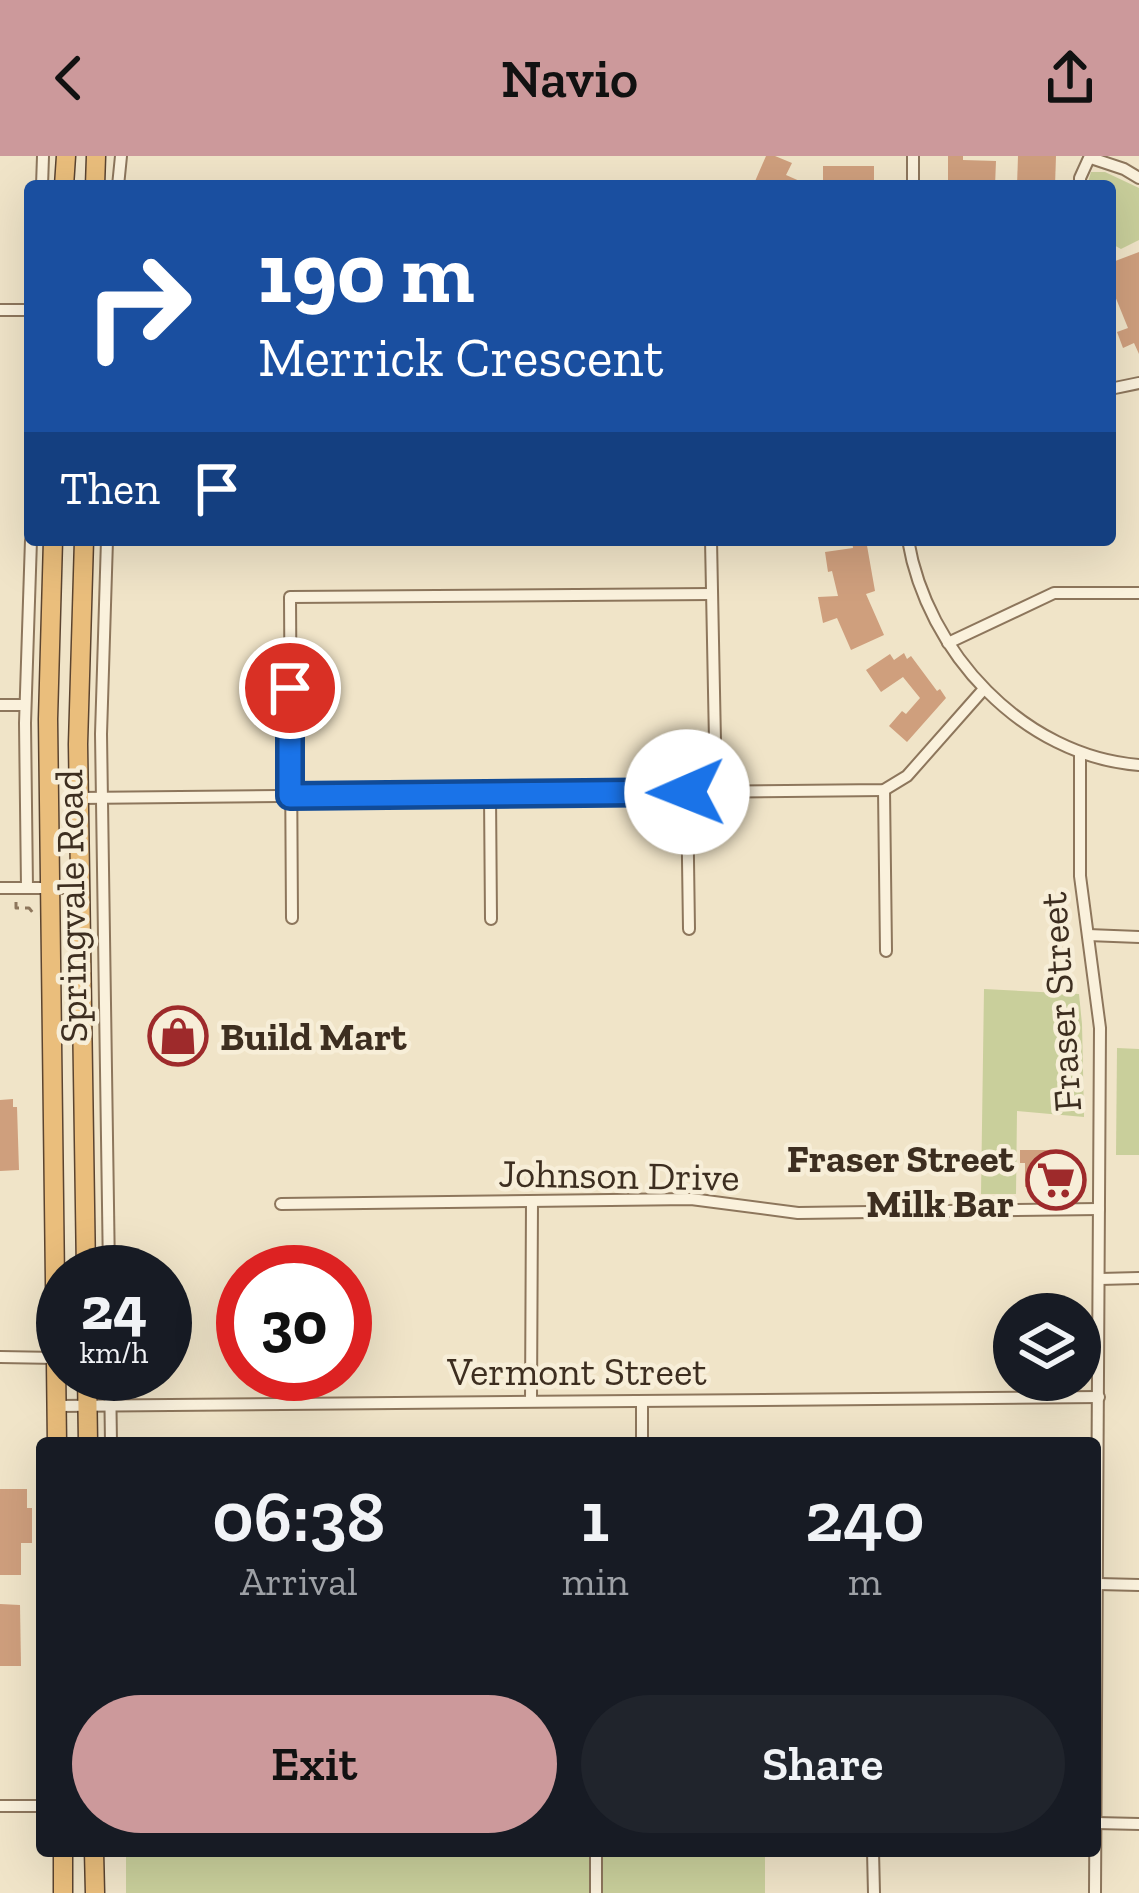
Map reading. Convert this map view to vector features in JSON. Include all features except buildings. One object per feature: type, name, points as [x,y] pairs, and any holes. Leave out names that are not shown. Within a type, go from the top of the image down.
[{"type":"highway","name":"Springvale Road","points":[[53,546],[48,705],[57,1245]]},
{"type":"highway","name":"Springvale Road","points":[[84,546],[78,736],[86,1245]]},
{"type":"highway","name":"Springvale Road","points":[[56,1401],[57,1437]]},
{"type":"highway","points":[[88,1401],[88,1437]]},
{"type":"highway","points":[[63,1857],[63,1893]]},
{"type":"highway","points":[[94,1857],[95,1893]]},
{"type":"street","points":[[1090,157],[1139,178]]},
{"type":"street","name":"Springvale Road","points":[[26,888],[31,546]]},
{"type":"street","name":"Springvale Road","points":[[107,546],[102,686],[109,1245]]},
{"type":"street","points":[[712,546],[716,791]]},
{"type":"street","points":[[910,546],[926,603],[983,690],[1033,728],[1080,754],[1139,765]]},
{"type":"street","points":[[948,643],[1054,593],[1139,593]]},
{"type":"street","points":[[292,918],[290,598],[712,594]]},
{"type":"street","points":[[79,798],[884,790],[907,776],[983,690]]},
{"type":"street","points":[[0,705],[26,705]]},
{"type":"street","name":"Fraser Street","points":[[1080,754],[1080,877],[1100,1028],[1100,1293]]},
{"type":"street","points":[[884,790],[886,951]]},
{"type":"street","points":[[687,792],[689,928]]},
{"type":"street","points":[[490,795],[491,919]]},
{"type":"street","points":[[0,888],[80,888]]},
{"type":"street","points":[[1088,935],[1139,937]]},
{"type":"street","name":"Johnson Drive","points":[[281,1204],[691,1199],[798,1213],[1099,1209]]},
{"type":"street","points":[[531,1400],[532,1202]]},
{"type":"street","points":[[1100,1279],[1139,1278]]},
{"type":"street","points":[[0,1358],[36,1358]]},
{"type":"street","name":"Vermont Street","points":[[56,1406],[993,1398]]},
{"type":"street","points":[[111,1401],[111,1437]]},
{"type":"street","points":[[642,1401],[642,1437]]},
{"type":"street","name":"Fraser Street","points":[[1099,1401],[1099,1437]]},
{"type":"street","points":[[1101,1584],[1139,1585]]},
{"type":"street","points":[[0,1806],[36,1806]]},
{"type":"street","points":[[1101,1823],[1139,1824]]},
{"type":"street","points":[[596,1857],[596,1893]]},
{"type":"street","points":[[873,1857],[874,1893]]},
{"type":"street","name":"Fraser Street","points":[[1095,1893],[1096,1857]]},
{"type":"green space","points":[[1091,172],[1105,172],[1139,188],[1139,240],[1121,249],[1116,246],[1116,180],[1089,180]]},
{"type":"green space","points":[[984,989],[1079,994],[1084,1117],[1017,1111],[1016,1194],[981,1194]]},
{"type":"green space","points":[[1117,1048],[1139,1049],[1139,1155],[1116,1155]]},
{"type":"green space","points":[[126,1857],[765,1857],[765,1893],[126,1893]]},
{"type":"place","name":"Build Mart","points":[[178,1036]]},
{"type":"place","name":"Fraser Street Milk Bar","points":[[1056,1180]]},
{"type":"route","points":[[290,688],[290,796],[687,792]]}]
